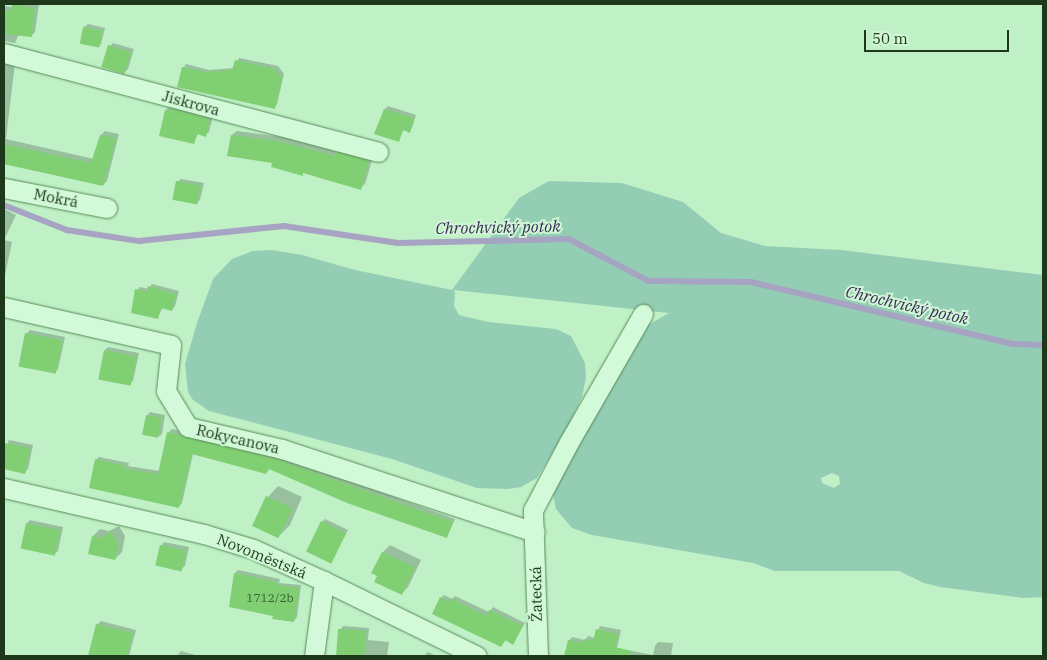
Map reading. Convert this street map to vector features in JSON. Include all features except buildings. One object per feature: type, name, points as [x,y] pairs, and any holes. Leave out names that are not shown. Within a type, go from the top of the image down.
[{"type":"street","name":"Jiskrova","points":[[4,53],[378,152]]},
{"type":"street","name":"Mokrá","points":[[4,188],[107,208]]},
{"type":"street","name":"Rokycanova","points":[[4,307],[171,345],[166,391],[188,427],[282,449],[535,532]]},
{"type":"street","name":"Žatecká","points":[[538,656],[533,510],[569,442],[643,314]]},
{"type":"street","name":"Novoměstská","points":[[4,488],[204,534],[253,549],[324,581],[477,656]]},
{"type":"street","points":[[314,656],[324,581]]},
{"type":"green space","points":[[549,181],[622,183],[683,202],[721,233],[765,246],[841,250],[1043,275],[1043,597],[1023,598],[940,587],[924,583],[899,571],[775,571],[753,563],[592,535],[572,528],[556,509],[553,495],[586,426],[625,358],[648,325],[669,313],[453,290],[455,292],[454,306],[459,315],[488,322],[556,329],[571,336],[585,363],[586,378],[582,397],[567,429],[537,478],[521,487],[508,489],[477,488],[392,459],[209,411],[193,400],[188,392],[185,364],[197,323],[213,279],[232,259],[253,251],[271,250],[302,255],[355,270],[452,290],[519,198]],"holes":[[[832,473],[839,476],[840,484],[834,488],[822,483],[821,478]]]},
{"type":"waterway","name":"Chrochvický potok","points":[[4,205],[67,230],[139,241],[284,226],[398,243],[569,239],[649,281],[751,282],[1013,344],[1043,345]]}]
